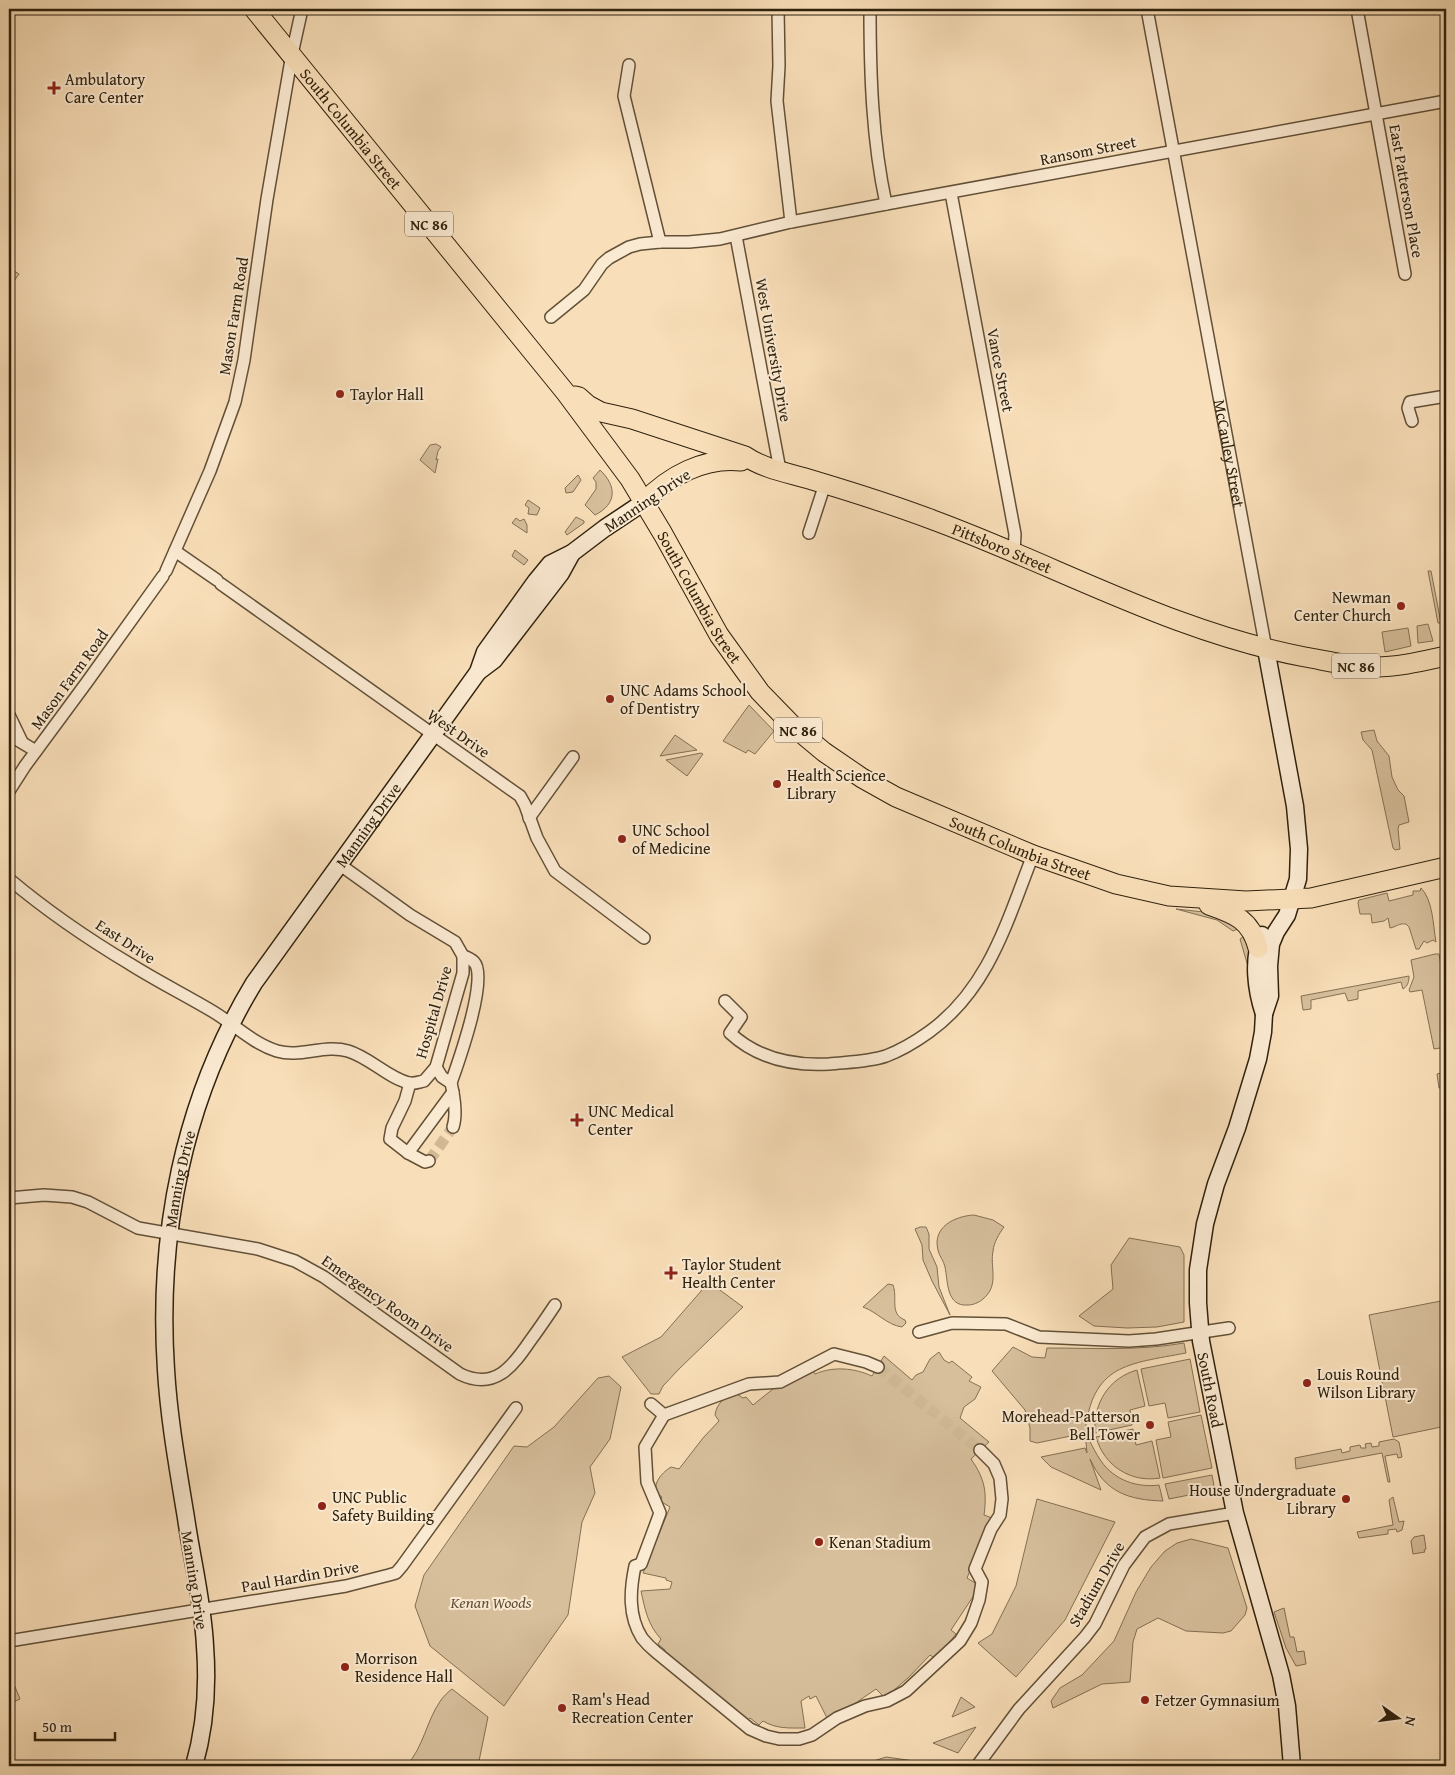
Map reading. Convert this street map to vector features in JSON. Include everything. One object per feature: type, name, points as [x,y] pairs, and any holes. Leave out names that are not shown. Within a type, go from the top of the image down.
[{"type":"main road","name":"South Columbia Street","points":[[254,9],[566,393],[619,462],[644,502],[697,598],[729,650],[760,692],[794,727],[840,764],[896,797],[1033,855],[1116,884],[1169,896],[1246,902],[1292,900],[1342,892],[1446,867]]},
{"type":"main road","name":"Pittsboro Street","points":[[566,393],[579,397],[600,412],[632,419],[744,456],[757,464],[825,484],[933,520],[1127,602],[1211,632],[1266,649],[1358,666],[1396,666],[1446,656]]},
{"type":"main road","name":"Manning Drive","points":[[644,502],[656,490],[703,464],[730,460],[757,464]]},
{"type":"main road","points":[[1194,899],[1233,914],[1242,920],[1253,933],[1258,948]]},
{"type":"street","name":"Mason Farm Road","points":[[9,735],[36,751],[93,675],[165,573],[210,471],[235,402],[244,360],[268,199],[292,54],[302,9]]},
{"type":"street","points":[[778,9],[779,66],[776,101],[791,222]]},
{"type":"street","points":[[870,9],[871,82],[878,164],[886,204]]},
{"type":"street","name":"McCauley Street","points":[[1147,9],[1298,830],[1298,879],[1292,900]]},
{"type":"street","name":"East Patterson Place","points":[[1357,9],[1405,274]]},
{"type":"street","points":[[628,65],[624,96],[660,242]]},
{"type":"street","name":"Ransom Street","points":[[551,317],[584,290],[602,264],[629,247],[660,242],[689,242],[736,236],[791,222],[1446,101]]},
{"type":"street","name":"Vance Street","points":[[951,193],[1015,534],[1014,553]]},
{"type":"street","name":"West University Drive","points":[[736,236],[780,470]]},
{"type":"street","points":[[1412,421],[1408,408],[1410,402],[1446,396]]},
{"type":"street","points":[[809,533],[825,484]]},
{"type":"street","name":"Manning Drive","points":[[194,1766],[200,1743],[205,1700],[205,1645],[166,1371],[164,1309],[168,1233],[178,1179],[187,1140],[210,1070],[231,1024],[254,983],[478,672],[485,652],[536,581],[550,564],[572,553],[644,502]]},
{"type":"street","name":"West Drive","points":[[175,551],[520,796],[537,838],[555,871],[644,938]]},
{"type":"street","points":[[9,715],[22,742]]},
{"type":"street","points":[[9,791],[36,751]]},
{"type":"street","points":[[529,818],[573,757]]},
{"type":"street","points":[[725,1001],[741,1017],[730,1033],[758,1052],[777,1060],[822,1064],[849,1062],[884,1056],[910,1046],[956,1010],[979,981],[1001,940],[1033,855]]},
{"type":"street","name":"Hospital Drive","points":[[339,864],[410,915],[455,942],[463,956],[463,973],[436,1067],[424,1081],[410,1083]]},
{"type":"street","name":"East Drive","points":[[9,879],[130,964],[215,1012],[231,1024]]},
{"type":"street","name":"South Road","points":[[1264,1014],[1259,998],[1258,948],[1271,919],[1292,900]]},
{"type":"street","name":"South Road","points":[[1292,900],[1287,915],[1271,944],[1269,966],[1270,996],[1264,1014],[1262,1038],[1237,1128],[1216,1184],[1205,1224],[1198,1270],[1200,1333],[1235,1513],[1281,1674],[1289,1725],[1292,1766]]},
{"type":"street","points":[[453,1127],[452,1088],[478,990],[478,970],[474,962],[463,956]]},
{"type":"street","points":[[231,1024],[250,1038],[274,1050],[294,1054],[332,1048],[349,1051],[410,1083],[406,1100],[392,1128],[390,1139],[422,1162],[428,1161]]},
{"type":"street","points":[[436,1067],[442,1078],[452,1088]]},
{"type":"street","points":[[408,1153],[452,1088]]},
{"type":"street","name":"Emergency Room Drive","points":[[9,1198],[44,1195],[72,1198],[88,1202],[135,1227],[258,1249],[304,1265],[454,1369],[473,1378],[494,1377],[505,1372],[515,1363],[555,1305]]},
{"type":"street","points":[[918,1332],[938,1325],[958,1323],[1006,1324],[1039,1337],[1129,1341],[1229,1328]]},
{"type":"street","points":[[878,1366],[834,1354],[780,1382],[750,1384],[664,1415],[645,1447],[647,1482],[660,1513],[641,1564],[635,1566],[631,1592],[633,1615],[642,1638],[656,1652],[750,1729],[779,1739],[799,1739],[812,1735],[837,1718],[865,1706],[887,1700],[906,1690],[960,1642],[971,1624],[979,1600],[982,1582],[975,1569],[991,1529],[1000,1515],[1002,1499],[1000,1478],[994,1464],[980,1450]]},
{"type":"street","points":[[650,1404],[664,1415]]},
{"type":"street","name":"Paul Hardin Drive","points":[[9,1641],[346,1586],[396,1573],[516,1408]]},
{"type":"street","name":"Stadium Drive","points":[[977,1766],[1019,1709],[1085,1638],[1095,1624],[1124,1566],[1145,1537],[1169,1524],[1235,1513]]},
{"type":"green space","points":[[9,268],[19,274],[9,288]]},
{"type":"green space","points":[[436,444],[441,447],[438,451],[435,473],[420,460],[430,445]]},
{"type":"green space","points":[[600,470],[606,476],[612,488],[612,494],[607,506],[595,515],[585,505],[596,489],[596,482],[593,478]]},
{"type":"green space","points":[[578,475],[581,480],[573,492],[566,493],[565,488]]},
{"type":"green space","points":[[528,500],[540,508],[537,515],[528,514],[529,508],[525,505]]},
{"type":"green space","points":[[576,517],[584,521],[584,523],[567,535],[565,532]]},
{"type":"green space","points":[[516,518],[520,521],[524,519],[527,525],[527,533],[512,523]]},
{"type":"green space","points":[[515,550],[528,560],[524,565],[512,556]]},
{"type":"green space","points":[[1428,571],[1431,571],[1441,623],[1438,623]]},
{"type":"green space","points":[[1428,624],[1433,641],[1418,643],[1417,626]]},
{"type":"green space","points":[[1408,628],[1411,646],[1385,652],[1382,632]]},
{"type":"green space","points":[[749,705],[774,731],[755,754],[748,750],[746,753],[723,741]]},
{"type":"green space","points":[[1374,730],[1377,741],[1389,756],[1392,777],[1398,790],[1404,796],[1409,822],[1399,825],[1400,849],[1395,850],[1393,848],[1372,750],[1363,740],[1361,732]]},
{"type":"green space","points":[[675,735],[697,750],[660,756]]},
{"type":"green space","points":[[703,754],[687,776],[666,760]]},
{"type":"green space","points":[[1421,888],[1430,906],[1436,942],[1433,940],[1427,943],[1424,941],[1419,949],[1416,949],[1409,927],[1406,924],[1390,928],[1388,918],[1384,921],[1372,923],[1371,914],[1360,914],[1359,900],[1387,893],[1389,901],[1413,895],[1413,891],[1420,891]]},
{"type":"green space","points":[[1176,909],[1213,913],[1240,928],[1233,931],[1217,920]]},
{"type":"green space","points":[[1246,935],[1250,946],[1249,970],[1240,939]]},
{"type":"green space","points":[[1439,954],[1446,992],[1446,1047],[1434,1049],[1422,990],[1410,992],[1409,990],[1414,977],[1411,960]]},
{"type":"green space","points":[[1409,976],[1408,983],[1403,989],[1401,982],[1358,991],[1358,999],[1348,1001],[1345,993],[1311,1000],[1311,1009],[1303,1010],[1301,996]]},
{"type":"green space","points":[[1446,1072],[1446,1087],[1439,1088],[1437,1074]]},
{"type":"green space","points":[[974,1215],[993,1220],[1004,1227],[997,1238],[992,1257],[993,1279],[990,1290],[978,1302],[971,1305],[961,1305],[952,1298],[949,1292],[945,1267],[937,1242],[938,1235],[953,1220]]},
{"type":"green space","points":[[926,1227],[929,1234],[929,1249],[937,1267],[939,1287],[950,1315],[923,1260],[922,1245],[915,1229]]},
{"type":"green space","points":[[1129,1238],[1180,1247],[1184,1255],[1184,1322],[1157,1327],[1127,1328],[1094,1326],[1079,1316],[1113,1289],[1111,1265]]},
{"type":"green space","points":[[709,1282],[743,1307],[679,1369],[663,1386],[659,1394],[651,1394],[622,1357],[661,1337]]},
{"type":"green space","points":[[888,1284],[893,1285],[895,1310],[906,1323],[902,1327],[892,1324],[863,1307]]},
{"type":"green space","points":[[1446,1300],[1446,1426],[1393,1437],[1369,1315]]},
{"type":"green space","points":[[1184,1343],[1186,1353],[1130,1365],[1116,1371],[1105,1380],[1096,1393],[1089,1410],[1085,1433],[1037,1443],[1030,1441],[1030,1428],[1025,1410],[992,1371],[1013,1347],[1032,1357],[1045,1358],[1047,1348],[1133,1348]]},
{"type":"green space","name":"Kenan Stadium","points":[[939,1352],[944,1360],[949,1363],[952,1361],[972,1377],[969,1381],[981,1387],[975,1399],[964,1407],[960,1418],[989,1442],[971,1459],[984,1486],[984,1515],[992,1518],[967,1578],[980,1586],[951,1630],[956,1634],[936,1659],[930,1655],[885,1698],[876,1689],[834,1718],[832,1715],[827,1718],[816,1696],[810,1699],[809,1696],[801,1701],[805,1728],[778,1727],[763,1721],[759,1725],[750,1718],[745,1723],[663,1654],[665,1650],[658,1644],[661,1639],[648,1617],[641,1591],[670,1589],[672,1582],[666,1580],[666,1578],[643,1573],[670,1507],[660,1501],[662,1497],[656,1489],[660,1477],[671,1467],[679,1469],[719,1421],[715,1415],[716,1410],[722,1401],[729,1397],[737,1394],[743,1398],[746,1397],[753,1405],[773,1389],[810,1366],[815,1374],[822,1371],[844,1369],[872,1376],[884,1356],[912,1380],[916,1375],[923,1372],[930,1359]]},
{"type":"green space","points":[[1190,1359],[1200,1412],[1168,1418],[1165,1403],[1149,1406],[1141,1369]]},
{"type":"green space","points":[[1137,1370],[1145,1406],[1130,1410],[1132,1425],[1095,1433],[1097,1412],[1105,1393],[1118,1379]]},
{"type":"green space","name":"Kenan Woods","points":[[609,1376],[621,1387],[610,1439],[590,1467],[595,1493],[582,1522],[568,1615],[504,1706],[430,1646],[415,1606],[424,1575],[514,1446],[527,1447],[554,1427],[598,1378]]},
{"type":"green space","points":[[1201,1415],[1212,1468],[1163,1478],[1156,1440],[1171,1437],[1168,1422]]},
{"type":"green space","points":[[1133,1429],[1136,1445],[1152,1441],[1160,1478],[1139,1478],[1120,1470],[1105,1456],[1096,1437]]},
{"type":"green space","points":[[1394,1439],[1399,1442],[1402,1457],[1398,1458],[1397,1454],[1385,1456],[1390,1482],[1388,1482],[1382,1453],[1296,1469],[1295,1458],[1341,1449],[1342,1453],[1350,1451],[1350,1447],[1360,1445],[1361,1448],[1366,1448],[1365,1444],[1371,1443],[1372,1447],[1379,1446],[1379,1442]]},
{"type":"green space","points":[[1089,1440],[1101,1461],[1112,1473],[1134,1484],[1159,1485],[1163,1501],[1139,1499],[1110,1487],[1096,1470],[1090,1459],[1101,1490],[1051,1467],[1041,1457],[1085,1448],[1087,1453],[1086,1442]]},
{"type":"green space","points":[[1212,1475],[1215,1491],[1196,1492],[1169,1499],[1165,1484]]},
{"type":"green space","points":[[1393,1497],[1399,1522],[1404,1521],[1402,1530],[1397,1532],[1396,1529],[1388,1530],[1388,1534],[1359,1538],[1357,1532],[1393,1525],[1389,1500]]},
{"type":"green space","points":[[1037,1499],[1115,1522],[1065,1620],[1016,1677],[978,1643],[992,1634],[1016,1586]]},
{"type":"green space","points":[[1424,1535],[1425,1552],[1413,1554],[1411,1541],[1414,1537]]},
{"type":"green space","points":[[1191,1539],[1228,1548],[1247,1608],[1245,1615],[1231,1631],[1223,1633],[1186,1631],[1158,1618],[1137,1629],[1133,1642],[1130,1682],[1102,1684],[1053,1708],[1051,1701],[1060,1688],[1082,1675],[1114,1641],[1136,1592],[1151,1567],[1165,1551],[1177,1543]]},
{"type":"green space","points":[[1284,1608],[1290,1637],[1294,1637],[1297,1652],[1304,1651],[1306,1664],[1296,1666],[1286,1648],[1274,1612]]},
{"type":"green space","points":[[9,1672],[20,1699],[9,1704]]},
{"type":"green space","points":[[452,1689],[488,1717],[478,1766],[406,1766],[417,1751],[436,1708]]},
{"type":"green space","points":[[961,1697],[975,1707],[952,1717]]},
{"type":"green space","points":[[976,1727],[958,1753],[933,1743]]},
{"type":"green space","points":[[886,1757],[950,1766],[858,1766]]},
{"type":"tunnel","points":[[429,1161],[453,1127]]},
{"type":"tunnel","points":[[878,1367],[980,1450]]},
{"type":"place","name":"Ambulatory Care Center","points":[[54,88]]},
{"type":"place","name":"Taylor Hall","points":[[340,394]]},
{"type":"place","name":"Newman Center Church","points":[[1401,606]]},
{"type":"place","name":"UNC Adams School of Dentistry","points":[[610,699]]},
{"type":"place","name":"Health Science Library","points":[[777,784]]},
{"type":"place","name":"UNC School of Medicine","points":[[622,839]]},
{"type":"place","name":"UNC Medical Center","points":[[577,1120]]},
{"type":"place","name":"Taylor Student Health Center","points":[[671,1273]]},
{"type":"place","name":"Louis Round Wilson Library","points":[[1307,1383]]},
{"type":"place","name":"Morehead-Patterson Bell Tower","points":[[1150,1425]]},
{"type":"place","name":"House Undergraduate Library","points":[[1346,1499]]},
{"type":"place","name":"UNC Public Safety Building","points":[[322,1506]]},
{"type":"place","name":"Kenan Stadium","points":[[819,1542]]},
{"type":"place","name":"Morrison Residence Hall","points":[[345,1667]]},
{"type":"place","name":"Fetzer Gymnasium","points":[[1145,1700]]},
{"type":"place","name":"Ram's Head Recreation Center","points":[[562,1708]]}]
